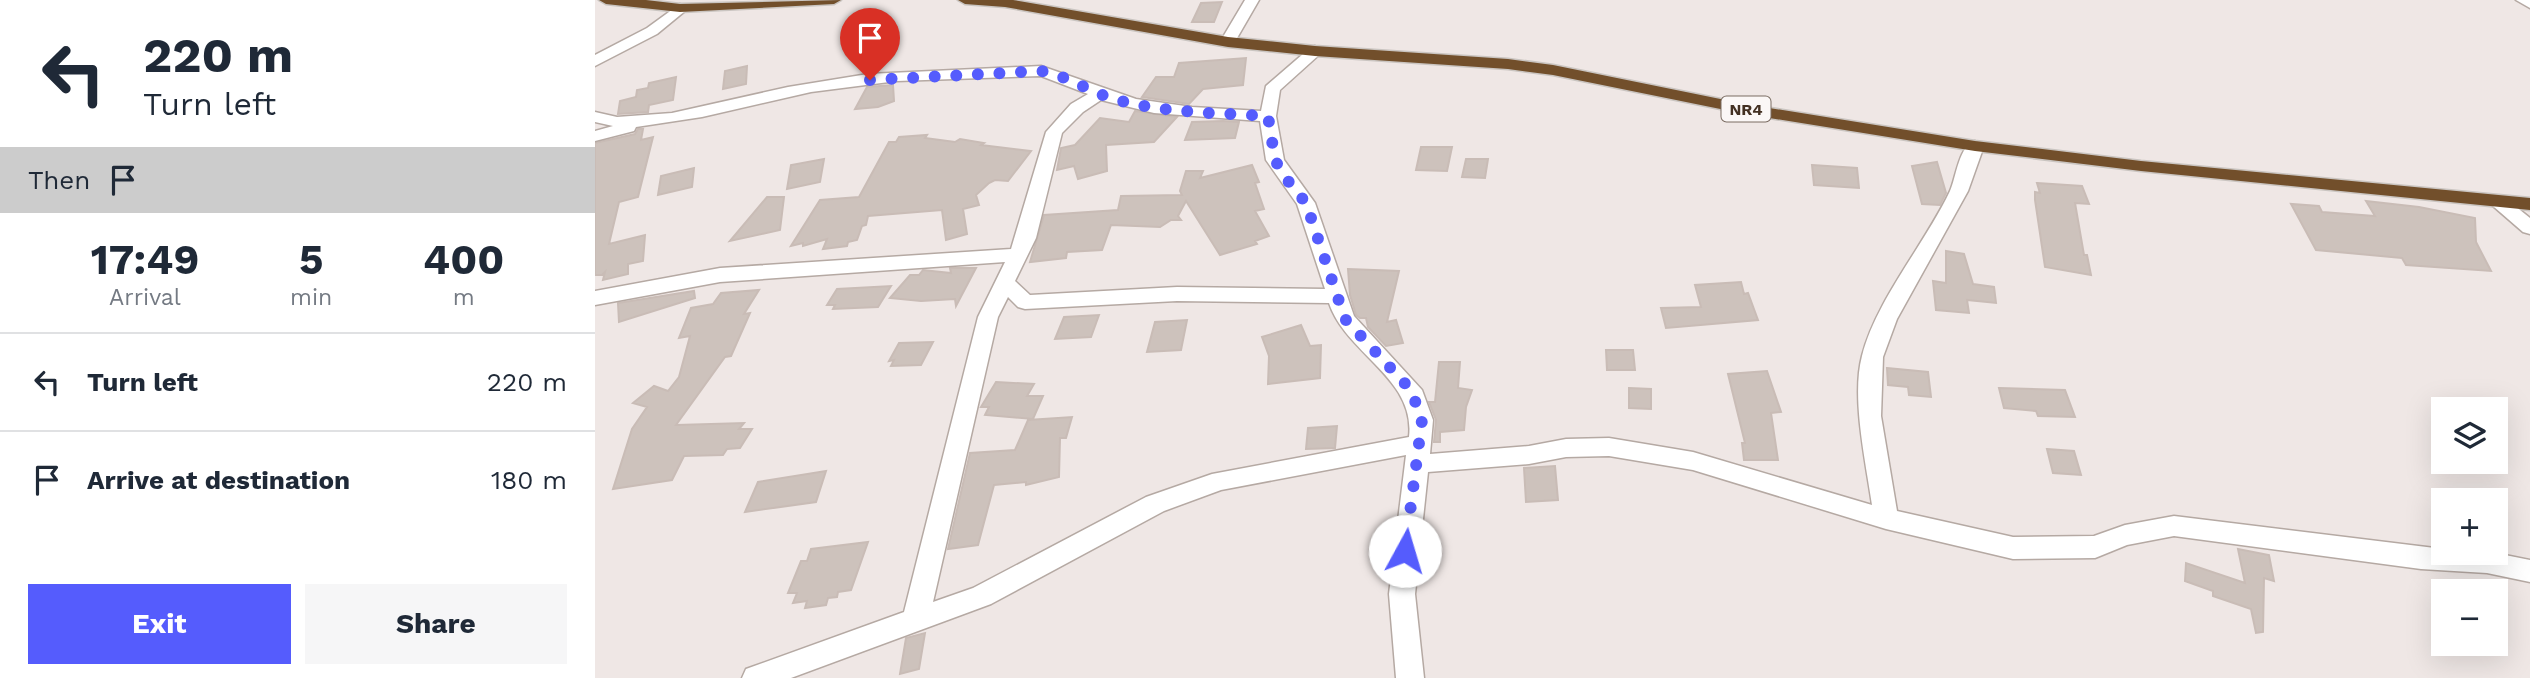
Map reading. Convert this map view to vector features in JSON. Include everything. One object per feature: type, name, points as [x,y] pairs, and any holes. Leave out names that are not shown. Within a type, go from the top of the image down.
[{"type":"highway","points":[[606,0],[680,8],[834,0]]},
{"type":"highway","name":"NR4","points":[[965,0],[1005,3],[1228,42],[1315,51],[1508,64],[1553,70],[1745,109],[1975,146],[2141,166],[2530,204]]},
{"type":"street","points":[[1228,42],[1252,0]]},
{"type":"street","points":[[2523,0],[2530,4]]},
{"type":"street","points":[[595,61],[652,31],[680,8]]},
{"type":"street","points":[[1315,51],[1272,89],[1268,116],[1275,160],[1306,203],[1345,319],[1411,390],[1422,420],[1402,594],[1410,678]]},
{"type":"street","points":[[595,136],[661,118],[845,82],[997,72],[1041,71],[1062,75],[1116,99],[1174,111],[1268,116]]},
{"type":"street","points":[[916,619],[988,317],[1026,238],[1054,132],[1077,108],[1101,93]]},
{"type":"street","points":[[595,117],[636,121],[661,118]]},
{"type":"street","points":[[1886,519],[1870,416],[1872,357],[1887,318],[1959,191],[1975,146]]},
{"type":"street","points":[[2499,202],[2530,228]]},
{"type":"street","points":[[595,298],[720,275],[1018,256]]},
{"type":"street","points":[[1005,283],[1024,302],[1177,294],[1337,296]]},
{"type":"street","points":[[756,678],[982,596],[1155,503],[1181,494],[1220,481],[1417,454],[1529,455],[1566,448],[1609,447],[1693,461],[1886,519],[2013,548],[2095,547],[2125,535],[2174,526],[2421,558],[2487,562],[2530,571]]},
{"type":"building","points":[[1222,2],[1214,22],[1192,22],[1201,3]]},
{"type":"building","points":[[1246,58],[1243,85],[1203,89],[1189,104],[1142,97],[1156,77],[1174,77],[1179,63]]},
{"type":"building","points":[[747,66],[746,84],[723,89],[725,71]]},
{"type":"building","points":[[676,77],[673,100],[649,105],[648,112],[618,114],[620,101],[636,97],[637,90],[648,88],[649,83]]},
{"type":"building","points":[[893,85],[894,101],[878,107],[855,109],[867,87]]},
{"type":"building","points":[[1135,111],[1177,117],[1154,142],[1106,145],[1107,171],[1078,179],[1074,166],[1057,170],[1061,148],[1075,145],[1100,118],[1129,122]]},
{"type":"building","points":[[1192,122],[1239,122],[1235,138],[1185,140]]},
{"type":"building","points":[[638,129],[643,129],[641,140],[653,137],[638,197],[619,202],[609,244],[645,235],[643,261],[628,264],[628,274],[603,280],[605,272],[595,275],[595,143],[635,134]]},
{"type":"building","points":[[927,135],[925,138],[955,142],[960,139],[984,143],[981,145],[1031,151],[1008,181],[995,180],[989,183],[976,195],[979,205],[963,209],[967,234],[946,240],[942,210],[868,216],[857,240],[848,242],[847,246],[823,249],[827,239],[803,246],[803,243],[791,246],[820,200],[859,197],[889,142],[896,142],[899,137]]},
{"type":"building","points":[[1421,147],[1452,147],[1447,171],[1416,170]]},
{"type":"building","points":[[824,159],[820,182],[787,189],[791,165]]},
{"type":"building","points":[[1466,159],[1488,159],[1485,178],[1462,177]]},
{"type":"building","points":[[1937,162],[1946,193],[1940,205],[1922,204],[1912,166]]},
{"type":"building","points":[[1252,165],[1259,182],[1255,183],[1264,209],[1255,211],[1269,236],[1255,241],[1257,244],[1220,255],[1186,201],[1178,216],[1181,220],[1171,220],[1160,227],[1111,225],[1102,250],[1067,252],[1066,258],[1030,262],[1044,215],[1118,210],[1121,196],[1182,195],[1180,191],[1186,171],[1203,171],[1200,178]]},
{"type":"building","points":[[1812,165],[1857,168],[1859,188],[1814,185]]},
{"type":"building","points":[[694,168],[692,187],[658,195],[661,176]]},
{"type":"building","points":[[2037,183],[2082,186],[2089,204],[2075,203],[2084,255],[2087,255],[2091,275],[2045,267],[2035,200],[2035,192],[2040,193]]},
{"type":"building","points":[[767,197],[784,197],[780,230],[730,241]]},
{"type":"building","points":[[2366,201],[2419,207],[2475,218],[2476,242],[2491,271],[2406,265],[2402,258],[2316,250],[2291,204],[2319,206],[2322,212],[2375,216]]},
{"type":"building","points":[[1946,251],[1964,254],[1973,284],[1994,287],[1996,303],[1967,300],[1969,313],[1936,310],[1933,281],[1946,283]]},
{"type":"building","points":[[950,268],[976,268],[956,306],[955,299],[921,301],[890,298],[910,275],[919,275],[923,270],[951,273]]},
{"type":"building","points":[[1348,269],[1399,271],[1387,322],[1396,320],[1403,343],[1386,346],[1368,327],[1366,318],[1356,315],[1350,295]]},
{"type":"building","points":[[1741,282],[1744,294],[1748,293],[1758,320],[1666,328],[1661,308],[1701,307],[1695,285]]},
{"type":"building","points":[[891,286],[878,307],[833,309],[835,305],[827,305],[837,289]]},
{"type":"building","points":[[759,290],[744,314],[750,313],[731,356],[725,357],[676,425],[744,423],[739,429],[752,429],[740,448],[727,449],[723,455],[684,456],[672,480],[613,489],[632,429],[647,407],[633,403],[654,386],[668,391],[679,377],[690,336],[679,338],[691,308],[713,304],[721,293]]},
{"type":"building","points":[[694,291],[695,298],[619,322],[618,303]]},
{"type":"building","points":[[1099,315],[1091,337],[1055,339],[1064,317]]},
{"type":"building","points":[[1187,320],[1181,350],[1147,352],[1155,322]]},
{"type":"building","points":[[1301,325],[1310,346],[1321,345],[1320,378],[1268,384],[1269,356],[1262,337]]},
{"type":"building","points":[[933,342],[921,365],[891,366],[894,360],[889,361],[899,343]]},
{"type":"building","points":[[1606,350],[1633,350],[1635,370],[1607,370]]},
{"type":"building","points":[[1439,362],[1460,362],[1458,388],[1472,390],[1466,407],[1464,430],[1440,432],[1440,442],[1434,442],[1436,420],[1429,402],[1435,402]]},
{"type":"building","points":[[1887,368],[1928,372],[1931,397],[1909,395],[1908,387],[1888,385]]},
{"type":"building","points":[[1767,371],[1781,412],[1771,413],[1778,460],[1744,460],[1742,443],[1745,443],[1728,374]]},
{"type":"building","points":[[996,382],[1034,384],[1027,396],[1043,396],[1033,419],[985,415],[989,407],[981,407]]},
{"type":"building","points":[[1629,388],[1651,389],[1651,409],[1629,408]]},
{"type":"building","points":[[1999,388],[2065,390],[2075,417],[2038,416],[2036,411],[2004,408]]},
{"type":"building","points":[[1072,417],[1066,438],[1060,438],[1059,477],[1026,485],[1026,482],[994,485],[978,545],[948,549],[970,453],[1015,450],[1028,420]]},
{"type":"building","points":[[1337,426],[1335,448],[1306,449],[1308,428]]},
{"type":"building","points":[[2047,449],[2074,451],[2081,475],[2053,473]]},
{"type":"building","points":[[1555,466],[1558,500],[1526,502],[1524,468]]},
{"type":"building","points":[[826,471],[816,502],[745,512],[758,482]]},
{"type":"building","points":[[868,542],[851,590],[838,592],[837,597],[828,598],[826,605],[805,608],[807,601],[793,603],[797,593],[788,593],[801,561],[807,561],[811,549]]},
{"type":"building","points":[[2238,549],[2269,555],[2274,581],[2264,578],[2263,632],[2256,633],[2251,609],[2213,596],[2213,591],[2185,581],[2186,563],[2245,583]]},
{"type":"building","points":[[925,633],[919,669],[900,674],[906,638]]},
{"type":"route","points":[[870,80],[1041,71],[1062,75],[1116,99],[1174,111],[1268,116],[1275,160],[1306,203],[1345,319],[1411,390],[1422,420],[1405,551]]}]
